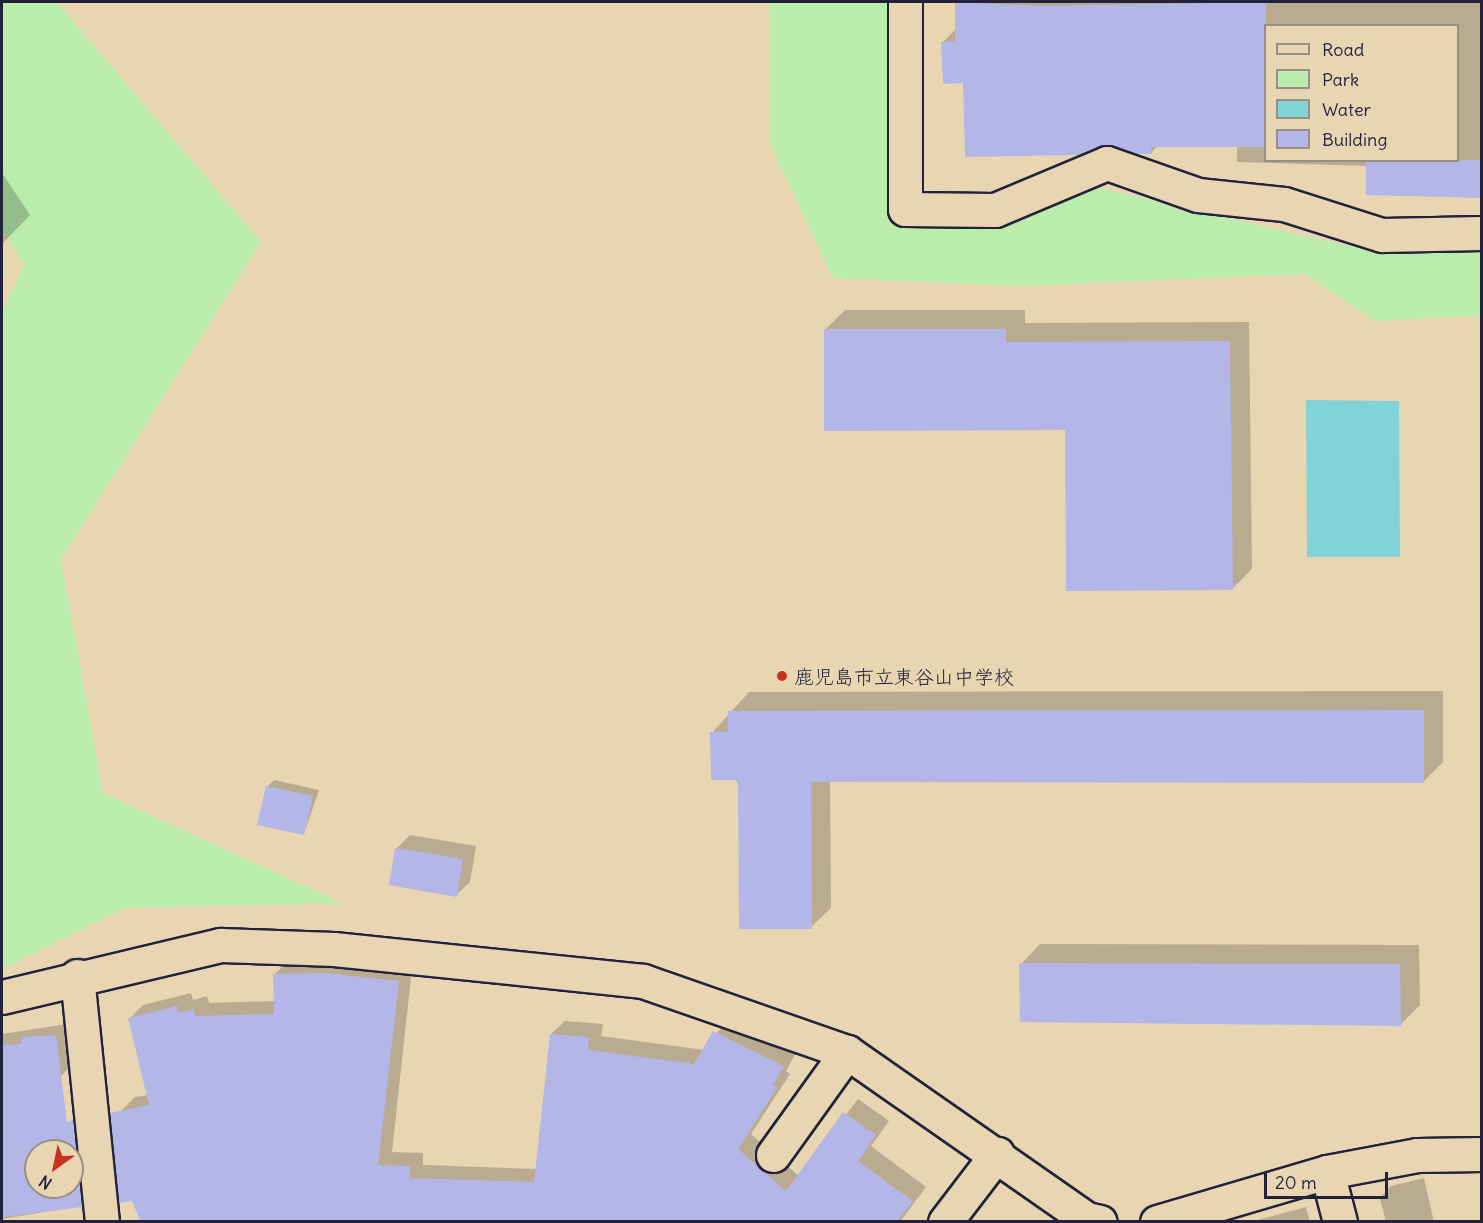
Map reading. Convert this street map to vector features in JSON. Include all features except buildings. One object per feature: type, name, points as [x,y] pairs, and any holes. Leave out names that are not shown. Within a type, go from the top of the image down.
[{"type":"street","points":[[905,2],[905,209],[995,210],[1107,163],[1198,195],[1284,204],[1382,235],[1482,233]]},
{"type":"street","points":[[2,997],[77,976],[221,945],[334,949],[643,981],[848,1052],[997,1154],[1086,1219],[1100,1221]]},
{"type":"street","points":[[77,976],[102,1221]]},
{"type":"street","points":[[773,1155],[848,1052]]},
{"type":"street","points":[[945,1221],[997,1154]]},
{"type":"street","points":[[1157,1221],[1328,1172],[1417,1155],[1482,1154]]},
{"type":"street","points":[[1328,1172],[1340,1221]]},
{"type":"green space","points":[[2,2],[57,2],[261,242],[61,559],[103,793],[341,903],[124,908],[2,969],[2,313],[24,264],[2,228]]},
{"type":"green space","points":[[770,2],[887,2],[889,220],[985,228],[1100,188],[1344,245],[1481,245],[1481,315],[1375,321],[1305,274],[1016,286],[833,278],[770,144]]},
{"type":"water","points":[[1306,400],[1399,401],[1400,557],[1307,557]]},
{"type":"place","name":"鹿児島市立東谷山中学校","points":[[782,676]]}]
